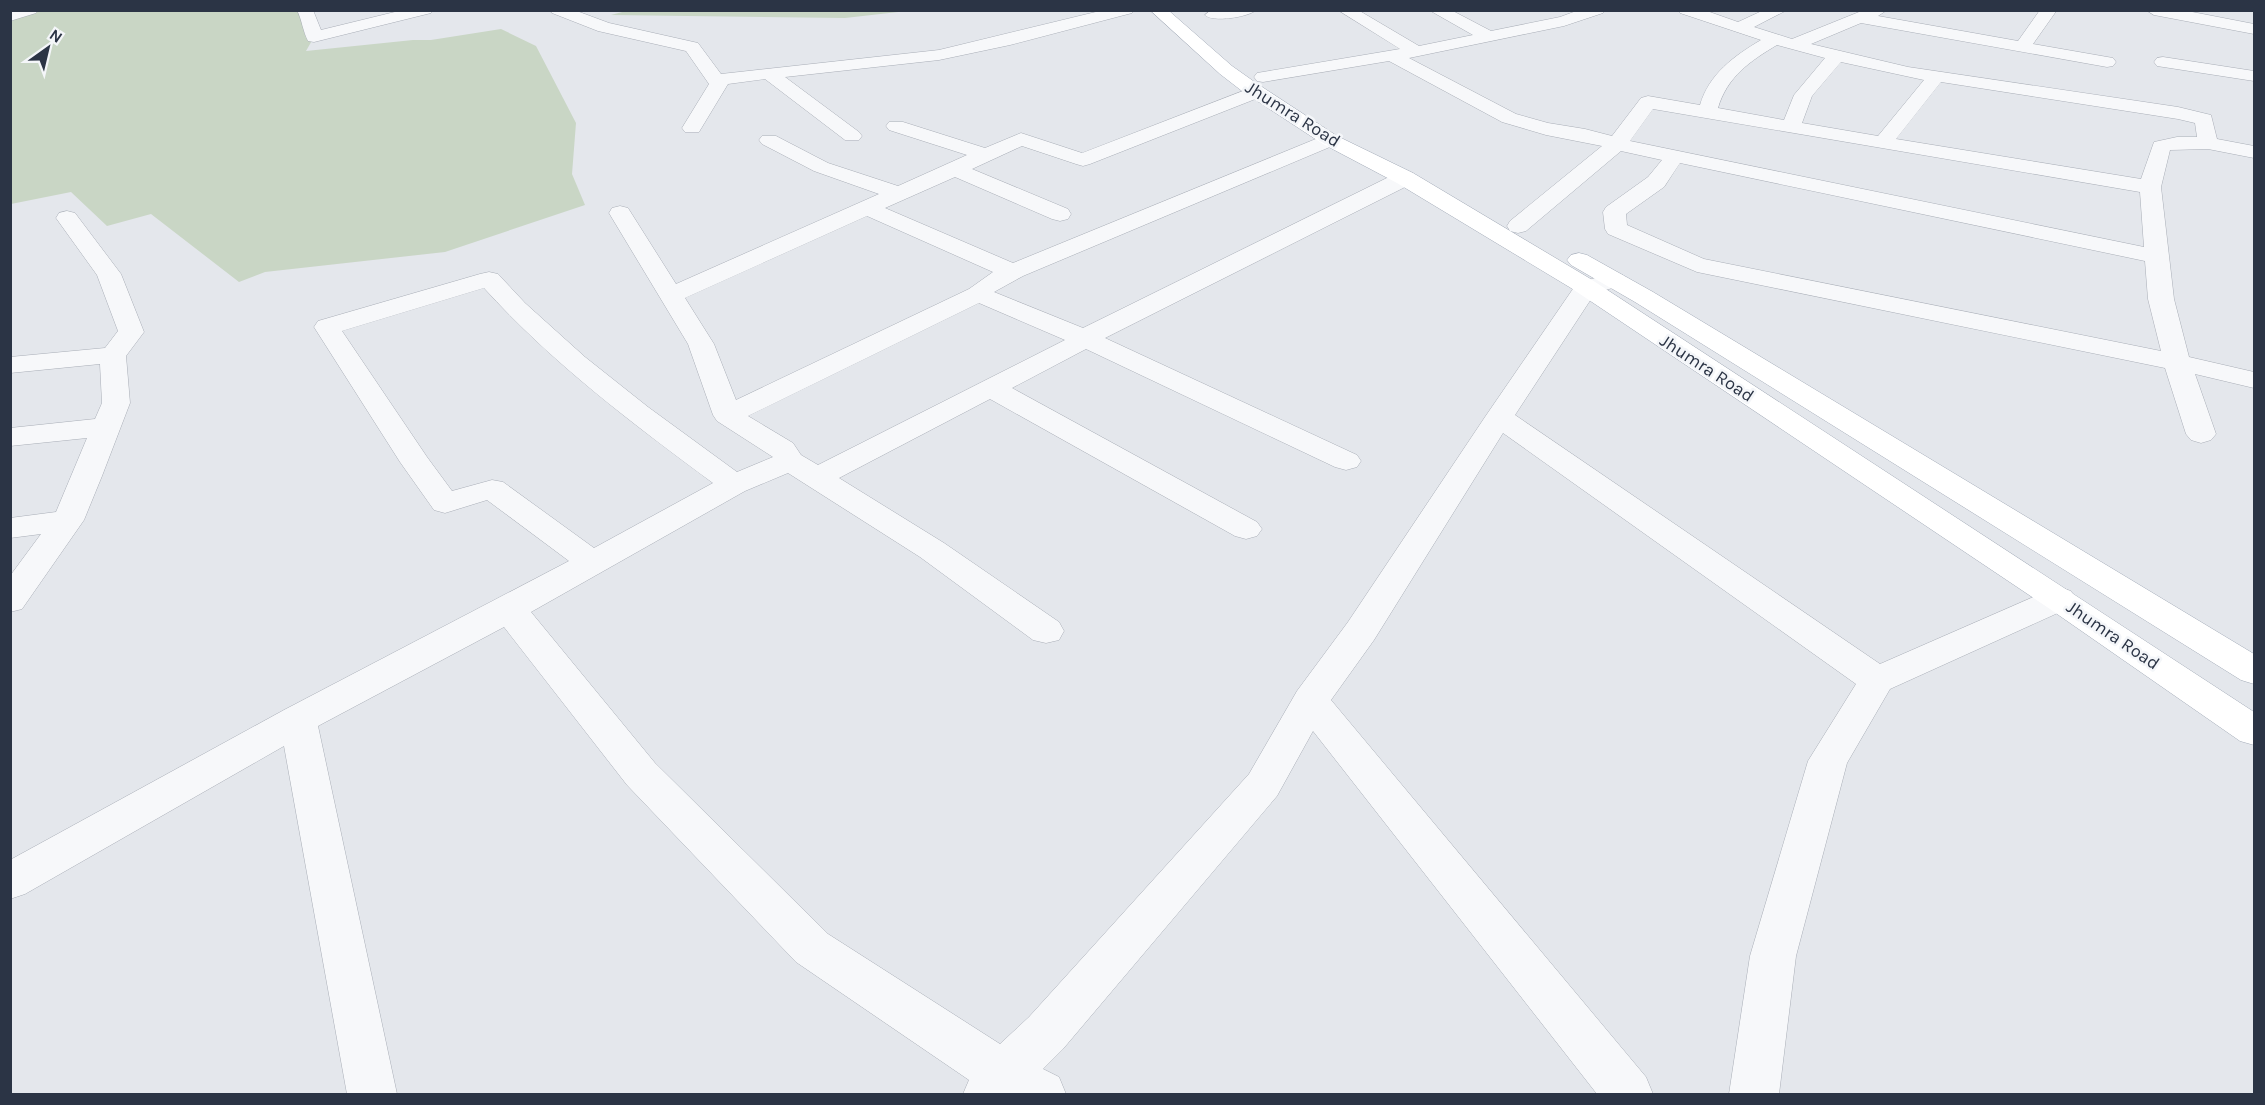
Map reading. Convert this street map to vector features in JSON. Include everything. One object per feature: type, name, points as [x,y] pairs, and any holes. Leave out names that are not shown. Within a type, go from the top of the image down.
[{"type":"main road","name":"Jhumra Road","points":[[1158,10],[1226,70],[1260,85],[1518,226],[2254,731]]},
{"type":"main road","name":"Jhumra Road","points":[[1183,10],[1260,85],[1330,140],[1600,284],[2254,670]]},
{"type":"street","points":[[10,16],[30,10]]},
{"type":"street","points":[[305,10],[312,24],[314,37],[425,10]]},
{"type":"street","points":[[558,10],[604,27],[692,47],[719,83],[692,128]]},
{"type":"street","points":[[716,80],[940,55],[1014,39],[1126,10]]},
{"type":"street","points":[[1213,15],[1248,10]]},
{"type":"street","points":[[1346,10],[1415,51]]},
{"type":"street","points":[[1437,10],[1490,37]]},
{"type":"street","points":[[1686,10],[1793,45],[1936,77],[1992,82],[2205,119],[2208,143]]},
{"type":"street","points":[[1740,27],[1779,10]]},
{"type":"street","points":[[1793,45],[1879,10]]},
{"type":"street","points":[[2022,46],[2049,10]]},
{"type":"street","points":[[2154,10],[2254,28]]},
{"type":"street","points":[[670,296],[869,209],[1021,139],[1083,160],[1260,85],[1547,25],[1588,11]]},
{"type":"street","points":[[1517,14],[1547,25]]},
{"type":"street","points":[[1862,18],[2107,62]]},
{"type":"street","points":[[1707,111],[1711,95],[1729,69],[1774,39]]},
{"type":"street","points":[[1791,126],[1803,95],[1837,55]]},
{"type":"street","points":[[1392,56],[1509,118],[1546,129],[1585,135],[1617,144],[2155,256]]},
{"type":"street","points":[[2163,62],[2254,76]]},
{"type":"street","points":[[768,73],[852,136]]},
{"type":"street","points":[[1883,143],[1907,110],[1936,77]]},
{"type":"street","points":[[1518,226],[1617,144],[1648,102],[2150,187]]},
{"type":"street","points":[[896,126],[987,155]]},
{"type":"street","points":[[769,140],[821,167],[900,194]]},
{"type":"street","points":[[728,416],[978,294],[981,288],[1014,272],[1207,189],[1330,140]]},
{"type":"street","points":[[2201,434],[2177,362],[2161,299],[2150,187],[2161,146],[2177,143],[2208,143],[2254,152]]},
{"type":"street","points":[[1676,155],[1656,182],[1614,212],[1617,229],[1697,266],[2177,362],[2254,380]]},
{"type":"street","points":[[955,169],[1060,214]]},
{"type":"street","points":[[823,481],[824,474],[989,387],[1405,178]]},
{"type":"street","points":[[869,209],[1014,272]]},
{"type":"street","points":[[620,213],[700,344],[728,416],[782,449],[790,461],[932,550],[1046,631]]},
{"type":"street","points":[[10,602],[68,520],[116,403],[113,355],[131,332],[109,274],[67,218]]},
{"type":"street","points":[[593,563],[492,489],[445,503],[415,462],[327,327],[489,279],[522,316],[636,413],[734,484]]},
{"type":"street","points":[[995,1084],[1046,1034],[1263,785],[1310,701],[1361,631],[1499,417],[1600,284]]},
{"type":"street","points":[[978,294],[1085,339],[1346,461]]},
{"type":"street","points":[[10,365],[113,355]]},
{"type":"street","points":[[989,387],[1246,529]]},
{"type":"street","points":[[1499,417],[1877,680]]},
{"type":"street","points":[[10,437],[107,427]]},
{"type":"street","points":[[10,881],[298,720],[509,609],[734,484],[790,461]]},
{"type":"street","points":[[10,528],[68,520]]},
{"type":"street","points":[[1754,1095],[1773,956],[1828,761],[1877,680],[2059,599]]},
{"type":"street","points":[[509,609],[641,774],[812,948],[995,1084],[1041,1095]]},
{"type":"street","points":[[1310,701],[1628,1095]]},
{"type":"street","points":[[298,720],[372,1095]]},
{"type":"green space","points":[[26,10],[305,10],[314,37],[306,51],[431,40],[501,29],[536,46],[576,123],[572,174],[585,205],[445,252],[265,272],[239,282],[151,214],[107,226],[71,192],[11,204],[11,15]]},
{"type":"green space","points":[[626,11],[907,11],[845,18],[611,15]]}]
